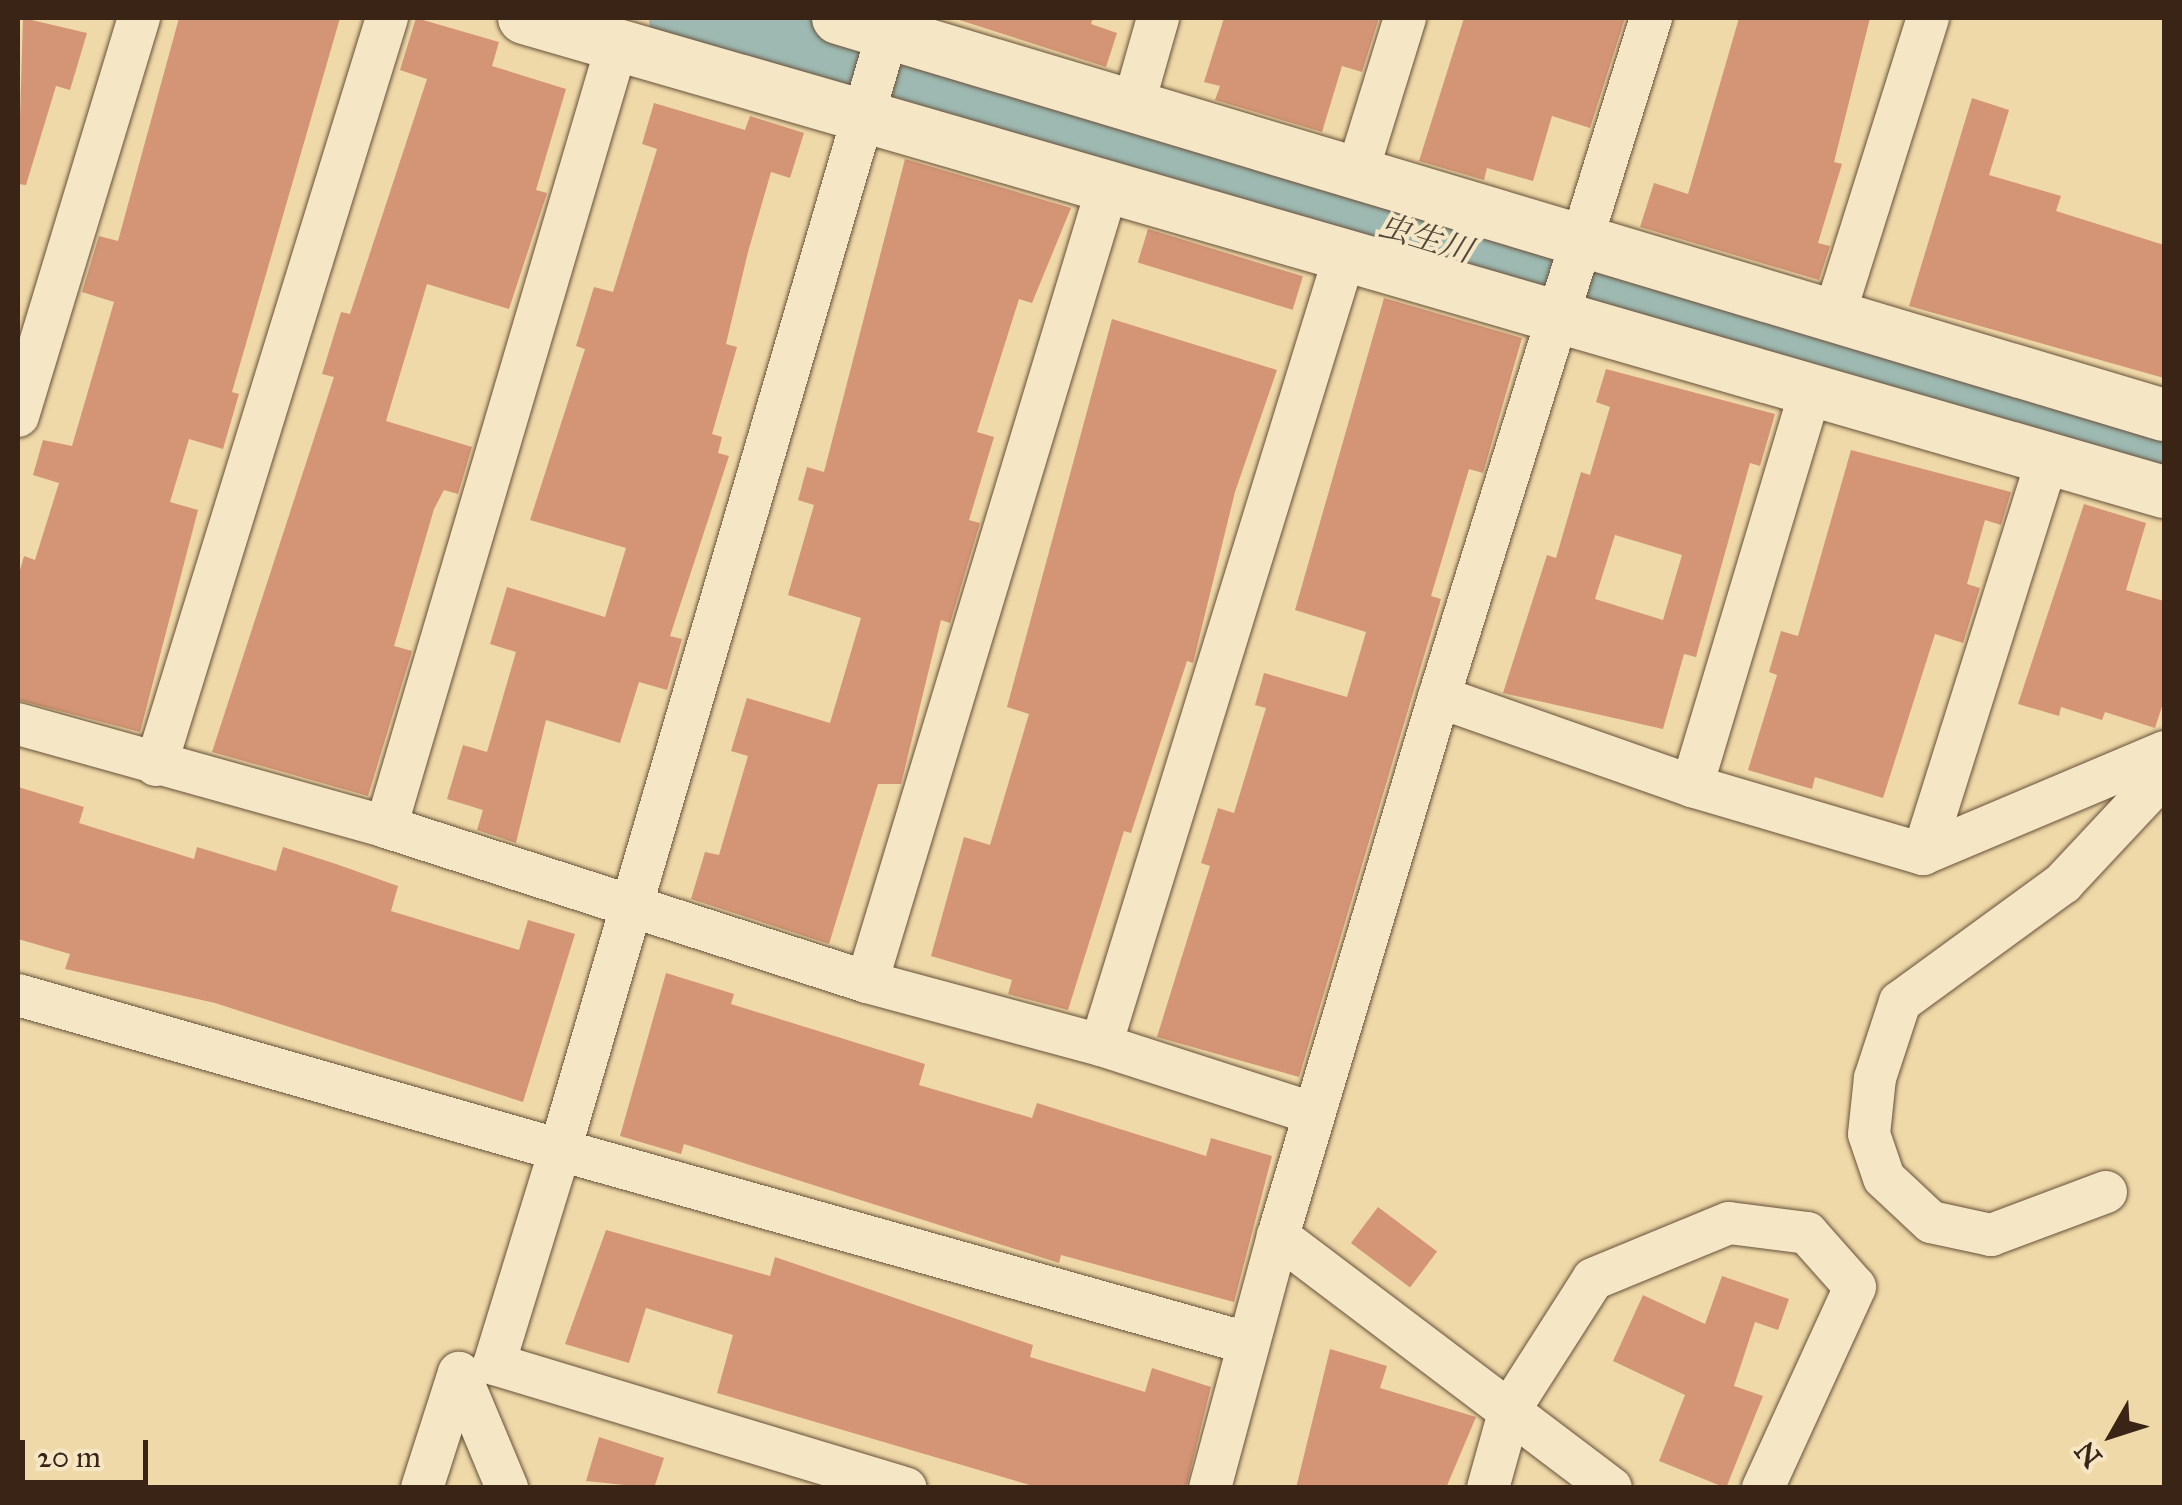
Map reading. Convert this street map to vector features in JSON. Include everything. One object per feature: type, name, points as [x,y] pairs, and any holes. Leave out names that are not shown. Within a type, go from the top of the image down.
[{"type":"street","points":[[18,416],[139,18]]},
{"type":"street","points":[[156,765],[387,18]]},
{"type":"street","points":[[524,18],[2164,492]]},
{"type":"street","points":[[838,18],[890,25],[1132,106],[2164,415]]},
{"type":"street","points":[[1132,106],[1158,18]]},
{"type":"street","points":[[1357,173],[1404,18]]},
{"type":"street","points":[[1210,1488],[1247,1343],[1314,1114],[1651,18]]},
{"type":"street","points":[[1834,316],[1928,18]]},
{"type":"street","points":[[890,25],[494,1364],[906,1488]]},
{"type":"street","points":[[386,827],[617,44]]},
{"type":"street","points":[[866,982],[1108,186]]},
{"type":"street","points":[[1101,1045],[1345,255]]},
{"type":"street","points":[[1692,786],[1811,390]]},
{"type":"street","points":[[1923,854],[2048,458]]},
{"type":"street","points":[[1440,697],[1692,786],[1923,854],[2164,752]]},
{"type":"street","points":[[18,724],[386,827],[866,982],[1101,1045],[1314,1114]]},
{"type":"street","points":[[2106,1192],[1991,1235],[1930,1222],[1884,1178],[1869,1134],[1875,1078],[1900,1002],[2063,883],[2164,775]]},
{"type":"street","points":[[18,995],[1247,1343]]},
{"type":"street","points":[[1488,1488],[1510,1409],[1593,1279],[1730,1222],[1807,1234],[1855,1287],[1762,1488]]},
{"type":"street","points":[[1278,1236],[1611,1488]]},
{"type":"street","points":[[422,1488],[459,1373],[506,1488]]},
{"type":"building","points":[[23,18],[87,33],[70,90],[56,86],[26,185],[18,184]]},
{"type":"building","points":[[179,18],[340,18],[232,392],[239,394],[223,449],[189,439],[170,502],[198,510],[140,732],[18,700],[18,577],[24,556],[35,560],[59,483],[33,475],[43,440],[72,446],[114,302],[82,292],[99,236],[118,241]]},
{"type":"building","points":[[416,18],[499,42],[492,66],[566,89],[536,190],[547,193],[509,309],[427,284],[386,421],[472,447],[458,494],[444,490],[434,509],[394,646],[412,651],[368,796],[212,752],[334,377],[322,374],[341,312],[350,314],[427,79],[400,70]]},
{"type":"building","points":[[953,18],[1093,18],[1091,24],[1117,33],[1106,67]]},
{"type":"building","points":[[1224,18],[1379,18],[1362,72],[1342,66],[1322,132],[1215,100],[1220,86],[1204,82]]},
{"type":"building","points":[[1464,18],[1625,18],[1590,128],[1552,116],[1533,181],[1487,168],[1484,180],[1419,161]]},
{"type":"building","points":[[1739,18],[1870,18],[1834,162],[1842,164],[1818,243],[1830,246],[1819,280],[1640,227],[1654,183],[1688,194]]},
{"type":"building","points":[[1972,98],[2009,110],[1989,175],[2061,196],[2056,211],[2164,245],[2164,378],[1909,306]]},
{"type":"building","points":[[654,103],[745,130],[750,116],[804,133],[790,178],[771,172],[748,252],[726,344],[737,347],[712,434],[722,437],[718,453],[729,456],[670,636],[682,639],[667,690],[639,682],[620,743],[546,720],[516,843],[477,830],[483,810],[447,799],[463,745],[487,752],[516,652],[490,644],[507,587],[605,617],[626,548],[530,520],[585,349],[576,346],[594,287],[613,292],[657,149],[642,144]]},
{"type":"building","points":[[905,159],[1071,208],[1032,303],[1019,299],[977,432],[994,437],[969,520],[980,523],[950,623],[941,620],[901,784],[878,784],[829,944],[691,899],[705,852],[719,855],[748,756],[731,751],[747,698],[830,723],[861,618],[788,595],[814,505],[798,500],[807,467],[824,472]]},
{"type":"building","points":[[1148,229],[1303,276],[1293,310],[1138,262]]},
{"type":"building","points":[[1384,298],[1522,338],[1483,473],[1469,469],[1431,596],[1441,599],[1299,1077],[1157,1037],[1210,866],[1201,863],[1218,808],[1234,813],[1266,708],[1255,705],[1264,673],[1347,697],[1366,632],[1295,610]]},
{"type":"building","points":[[1112,319],[1277,370],[1235,492],[1193,663],[1187,661],[1131,833],[1124,831],[1068,1010],[1008,994],[1012,980],[931,956],[964,837],[990,845],[1029,714],[1007,707]]},
{"type":"building","points":[[1606,369],[1775,414],[1760,466],[1750,463],[1696,657],[1684,654],[1663,729],[1503,693],[1547,555],[1556,558],[1581,472],[1590,475],[1610,407],[1596,402]],"holes":[[[1615,535],[1682,555],[1663,620],[1595,599]]]},
{"type":"building","points":[[1851,450],[2011,492],[2001,525],[1985,520],[1967,584],[1980,588],[1963,643],[1935,634],[1883,798],[1815,777],[1812,789],[1748,770],[1777,675],[1769,672],[1781,631],[1798,636]]},
{"type":"building","points":[[2084,504],[2146,523],[2126,590],[2164,601],[2164,700],[2155,728],[2105,712],[2102,720],[2061,707],[2059,716],[2018,704]]},
{"type":"building","points":[[18,787],[84,807],[79,823],[194,859],[197,847],[276,871],[283,847],[336,864],[398,886],[391,911],[519,950],[528,920],[575,934],[523,1102],[215,1003],[65,969],[70,954],[18,939]]},
{"type":"building","points":[[666,973],[734,994],[731,1004],[925,1064],[919,1085],[1032,1118],[1037,1103],[1206,1156],[1211,1138],[1272,1156],[1234,1302],[1061,1255],[1059,1263],[684,1144],[681,1154],[620,1136]]},
{"type":"building","points":[[1378,1207],[1437,1252],[1410,1287],[1351,1243]]},
{"type":"building","points":[[606,1230],[770,1276],[775,1257],[1033,1345],[1030,1357],[1145,1392],[1152,1368],[1211,1387],[1186,1488],[1040,1488],[717,1393],[733,1335],[646,1308],[629,1363],[565,1344]]},
{"type":"building","points":[[1722,1276],[1789,1299],[1778,1330],[1755,1322],[1734,1386],[1763,1396],[1726,1488],[1659,1461],[1685,1395],[1613,1361],[1643,1295],[1705,1324]]},
{"type":"building","points":[[1330,1349],[1387,1366],[1380,1388],[1476,1417],[1446,1488],[1296,1488]]},
{"type":"building","points":[[599,1437],[664,1458],[654,1488],[586,1481]]},
{"type":"waterway","name":"虫生川","points":[[686,18],[2164,461]]}]
